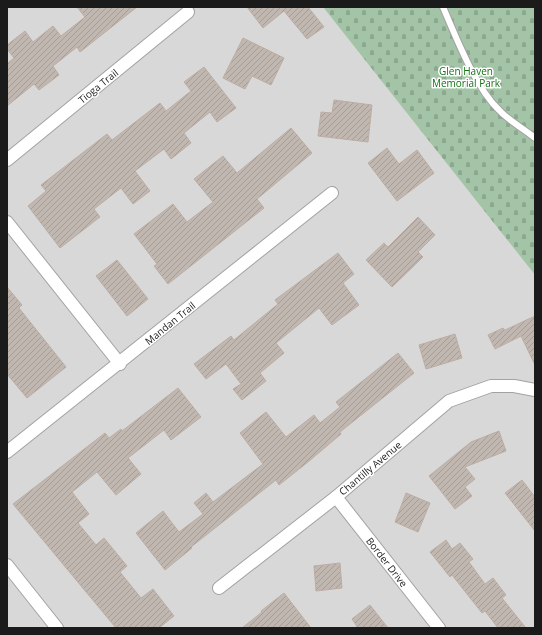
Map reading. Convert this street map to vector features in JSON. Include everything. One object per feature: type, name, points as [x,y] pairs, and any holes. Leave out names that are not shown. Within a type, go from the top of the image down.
[{"type":"street","name":"Tioga Trail","points":[[7,160],[188,12]]},
{"type":"street","name":"Mandan Trail","points":[[7,452],[120,364],[332,193]]},
{"type":"street","points":[[7,222],[120,364]]},
{"type":"street","name":"Chantilly Avenue","points":[[219,588],[336,497],[449,401],[491,386],[514,386],[535,390]]},
{"type":"street","name":"Border Drive","points":[[336,497],[439,628]]},
{"type":"street","points":[[9,571],[57,628]]},
{"type":"lane","points":[[443,7],[464,52],[488,96],[505,115],[535,138]]},
{"type":"shaded area","points":[[7,7],[323,7],[535,275],[535,628],[7,628]]},
{"type":"green space","name":"Glen Haven Memorial Park","points":[[323,7],[535,7],[535,275]]},
{"type":"building","points":[[77,7],[137,7],[80,52],[77,47],[53,66],[59,75],[39,90],[34,84],[7,106],[7,64],[14,58],[7,49],[7,45],[25,31],[33,42],[53,26],[61,36],[85,17]]},
{"type":"building","points":[[247,7],[308,7],[324,27],[307,39],[284,11],[263,28]]},
{"type":"building","points":[[243,38],[284,58],[271,85],[252,76],[245,89],[223,78]]},
{"type":"building","points":[[204,67],[236,108],[217,122],[210,112],[184,133],[191,143],[171,159],[164,149],[135,171],[150,191],[133,204],[121,188],[94,209],[100,217],[60,248],[28,206],[46,191],[41,185],[107,134],[112,140],[160,103],[166,111],[191,91],[184,82]]},
{"type":"building","points":[[334,100],[372,105],[368,142],[318,136],[321,112],[332,113]]},
{"type":"building","points":[[291,128],[312,153],[257,199],[264,208],[168,284],[154,266],[157,264],[134,234],[173,204],[187,222],[213,202],[194,179],[223,156],[237,173]]},
{"type":"building","points":[[387,148],[399,164],[417,150],[434,173],[397,201],[368,163]]},
{"type":"building","points":[[418,217],[435,235],[418,252],[423,257],[392,287],[366,260],[384,243],[388,247]]},
{"type":"building","points":[[338,253],[354,274],[343,283],[359,305],[332,325],[319,308],[276,343],[284,353],[260,373],[266,381],[242,400],[233,389],[241,384],[226,364],[206,379],[194,364],[231,336],[234,340],[278,304],[275,300]]},
{"type":"building","points":[[117,260],[148,299],[127,316],[96,276]]},
{"type":"building","points":[[7,287],[22,305],[19,308],[66,367],[27,398],[7,374]]},
{"type":"building","points":[[535,316],[535,365],[521,336],[495,349],[488,335],[503,328],[505,330]]},
{"type":"building","points":[[455,334],[462,358],[426,369],[419,345]]},
{"type":"building","points":[[398,353],[414,373],[340,432],[341,434],[279,485],[276,480],[191,547],[192,548],[165,570],[136,533],[163,511],[179,532],[203,514],[194,503],[206,493],[213,502],[263,464],[240,433],[266,412],[286,437],[314,415],[320,423],[340,407],[336,402]]},
{"type":"building","points":[[178,388],[201,417],[171,440],[164,430],[128,458],[141,474],[116,495],[97,472],[72,492],[89,514],[78,523],[96,545],[104,538],[127,566],[120,572],[141,598],[153,589],[174,616],[159,628],[116,628],[13,504],[105,433],[109,438],[121,429],[122,431]]},
{"type":"building","points":[[499,431],[506,451],[465,467],[475,479],[465,487],[472,496],[455,509],[429,476],[471,442]]},
{"type":"building","points":[[522,480],[535,497],[535,531],[505,493]]},
{"type":"building","points":[[406,493],[430,503],[418,532],[395,522]]},
{"type":"building","points":[[446,540],[452,549],[460,543],[473,559],[469,562],[485,584],[493,578],[506,595],[502,598],[526,628],[498,628],[485,611],[482,613],[452,575],[450,577],[430,552]]},
{"type":"building","points":[[340,563],[342,588],[316,591],[314,566]]},
{"type":"building","points":[[284,593],[311,628],[242,628],[262,612],[261,611]]},
{"type":"building","points":[[370,605],[388,628],[358,628],[352,619]]}]
